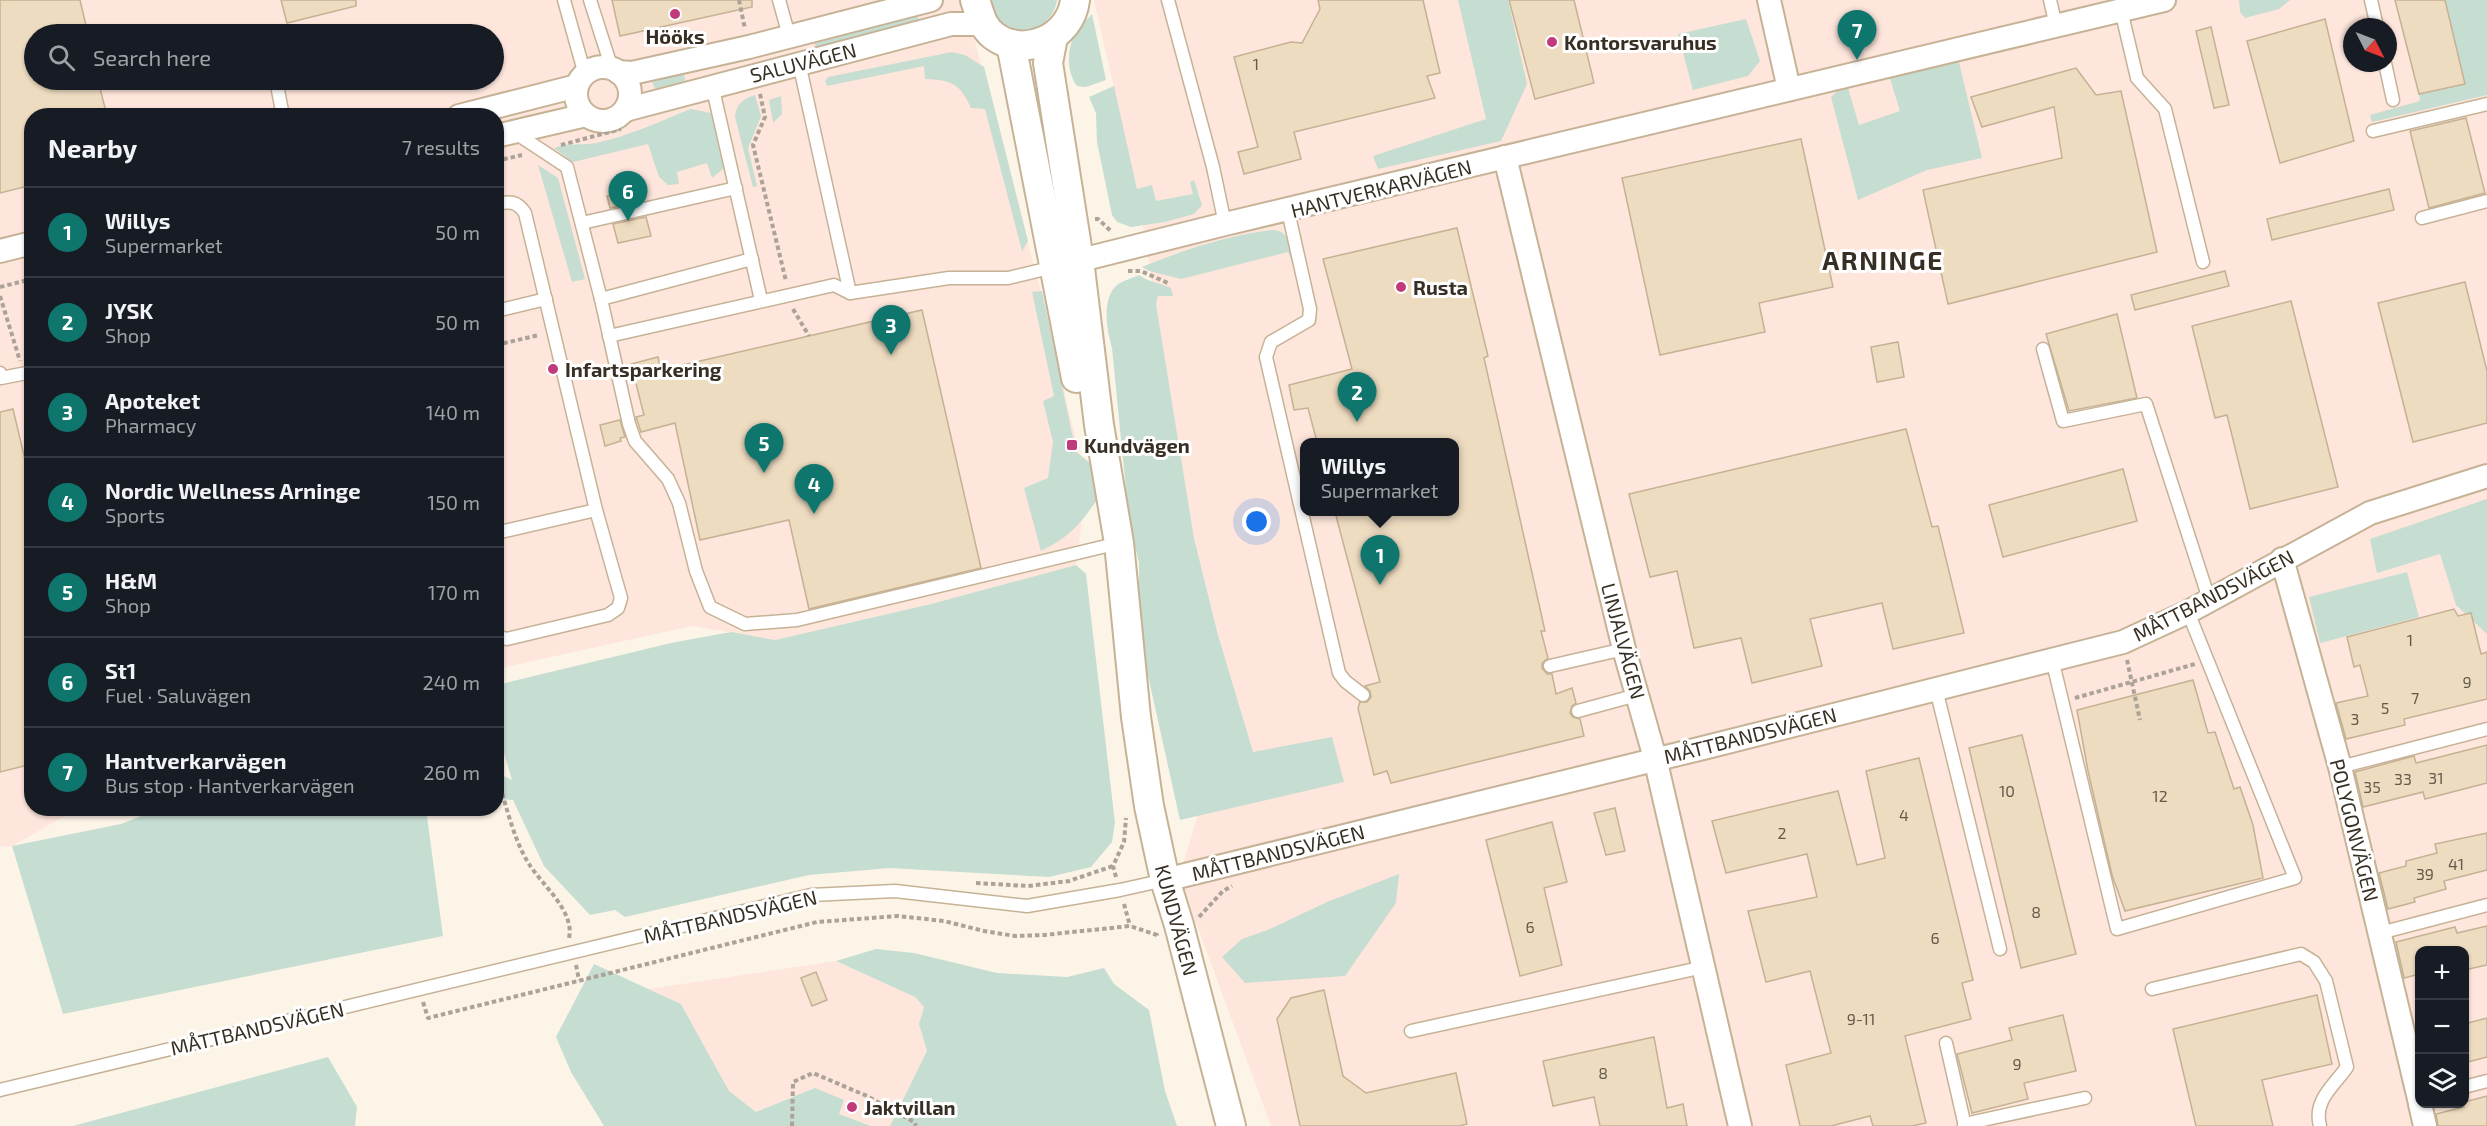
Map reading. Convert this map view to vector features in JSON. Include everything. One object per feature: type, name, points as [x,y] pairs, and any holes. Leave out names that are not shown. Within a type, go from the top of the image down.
[{"type":"street","points":[[855,19],[896,0]]},
{"type":"street","name":"SALUVÄGEN","points":[[486,108],[581,80],[597,68],[632,73],[749,47],[931,0]]},
{"type":"street","points":[[979,12],[995,36],[1011,44],[1031,45],[1053,37],[1066,25],[1074,9],[1075,0]]},
{"type":"street","points":[[1769,0],[1789,89]]},
{"type":"street","name":"HANTVERKARVÄGEN","points":[[1067,264],[1225,224],[1288,211],[2163,0]]},
{"type":"street","name":"SALUVÄGEN","points":[[505,134],[586,115],[602,121],[611,120],[625,110],[712,85],[951,24],[979,12]]},
{"type":"street","name":"KUNDVÄGEN","points":[[1053,37],[1048,63],[1067,264]]},
{"type":"street","name":"KUNDVÄGEN","points":[[1011,44],[1067,264],[1099,425],[1119,543],[1136,717],[1149,806],[1165,880],[1179,925],[1231,1126]]},
{"type":"street","points":[[615,71],[628,86],[630,94],[625,110]]},
{"type":"street","points":[[581,80],[577,102],[586,115]]},
{"type":"street","name":"LINJALVÄGEN","points":[[1505,157],[1624,649],[1655,758],[1740,1126]]},
{"type":"street","points":[[1,247],[24,244]]},
{"type":"street","name":"MÅTTBANDSVÄGEN","points":[[1165,880],[2123,642],[2187,612],[2370,513],[2487,476]]},
{"type":"street","name":"POLYGONVÄGEN","points":[[2282,559],[2340,766],[2415,1084]]},
{"type":"street","name":"POLYGONVÄGEN","points":[[2421,1108],[2425,1126]]},
{"type":"lane","points":[[564,0],[581,80]]},
{"type":"lane","points":[[590,0],[615,71]]},
{"type":"lane","points":[[779,0],[789,36]]},
{"type":"lane","points":[[1168,0],[1213,167],[1225,224]]},
{"type":"lane","points":[[2050,0],[2056,26]]},
{"type":"lane","points":[[2372,0],[2375,18]]},
{"type":"lane","points":[[2121,10],[2137,78],[2166,109],[2203,262]]},
{"type":"lane","points":[[799,63],[850,293]]},
{"type":"lane","points":[[2387,72],[2393,100]]},
{"type":"lane","points":[[712,85],[761,300]]},
{"type":"lane","points":[[278,90],[281,108]]},
{"type":"lane","points":[[2373,131],[2487,104]]},
{"type":"lane","points":[[505,134],[567,167],[632,432],[635,441],[668,479],[679,503],[696,571],[710,607],[745,624],[797,620],[1119,543]]},
{"type":"lane","points":[[582,223],[736,188]]},
{"type":"lane","points":[[504,202],[511,201],[520,205],[525,213],[596,510],[621,598],[618,608],[608,615],[504,638]]},
{"type":"lane","points":[[2422,218],[2487,201]]},
{"type":"lane","points":[[1288,211],[1310,309],[1309,320],[1271,342],[1266,357],[1300,504]]},
{"type":"lane","points":[[601,299],[752,259]]},
{"type":"lane","points":[[609,336],[834,285],[850,293],[949,278],[1008,278],[1067,264]]},
{"type":"lane","points":[[504,309],[546,299]]},
{"type":"lane","points":[[2043,349],[2063,421],[2146,404],[2209,599]]},
{"type":"lane","points":[[0,376],[24,373]]},
{"type":"lane","points":[[504,531],[596,510]]},
{"type":"lane","points":[[1303,516],[1339,673],[1345,681],[1363,695]]},
{"type":"lane","points":[[2052,659],[2117,928],[2295,878],[2187,612]]},
{"type":"lane","points":[[1550,666],[1624,649]]},
{"type":"lane","points":[[1936,689],[2001,949]]},
{"type":"lane","points":[[1578,711],[1637,695]]},
{"type":"lane","points":[[2340,766],[2487,729]]},
{"type":"lane","name":"MÅTTBANDSVÄGEN","points":[[0,1090],[812,896],[895,891],[1028,906],[1165,880]]},
{"type":"lane","points":[[2380,933],[2487,905]]},
{"type":"lane","points":[[2152,989],[2301,954],[2314,962],[2326,981],[2347,1067],[2320,1102],[2318,1118],[2320,1126]]},
{"type":"lane","points":[[1411,1031],[1704,967]]},
{"type":"lane","points":[[1946,1043],[1965,1125],[2085,1098]]},
{"type":"lane","points":[[2469,1086],[2487,1081]]},
{"type":"path","points":[[739,0],[749,47]]},
{"type":"path","points":[[755,74],[765,117],[753,144],[793,308],[809,336]]},
{"type":"path","points":[[0,287],[24,281]]},
{"type":"path","points":[[0,296],[24,361]]},
{"type":"path","points":[[504,343],[554,331]]},
{"type":"path","points":[[2123,642],[2140,720]]},
{"type":"path","points":[[2063,702],[2207,660]]},
{"type":"path","points":[[504,798],[527,862],[565,911],[571,937],[560,940]]},
{"type":"path","points":[[420,989],[428,1018],[817,922],[865,917],[898,916],[944,921],[1015,936],[1130,926],[1120,890]]},
{"type":"path","points":[[792,1126],[793,1082],[813,1073],[867,1096],[914,1122],[916,1126]]},
{"type":"shaded area","points":[[0,0],[964,0],[1055,345],[1068,409],[1087,482],[1076,565],[931,604],[775,640],[692,626],[504,667],[504,108],[24,108],[24,816],[65,816],[12,846],[0,847]]},
{"type":"shaded area","points":[[1094,0],[2487,0],[2487,1126],[1271,1126],[1179,877],[1234,697],[1194,538],[1137,189]]},
{"type":"shaded area","points":[[836,961],[915,997],[924,1007],[919,1024],[927,1051],[890,1126],[871,1126],[791,1097],[756,1112],[729,1091],[681,1004],[649,989]]},
{"type":"green space","points":[[988,0],[1057,0],[1054,11],[1047,20],[1029,31],[1019,32],[1008,30],[999,24],[992,14]]},
{"type":"green space","points":[[1458,0],[1508,0],[1527,84],[1501,141],[1378,169],[1373,156],[1486,119]]},
{"type":"green space","points":[[2239,0],[2290,0],[2279,9],[2245,18],[2240,12]]},
{"type":"green space","points":[[2445,0],[2487,0],[2487,95],[2372,122],[2370,115],[2420,101],[2419,94],[2465,84]]},
{"type":"green space","points":[[1092,14],[1106,80],[1086,87],[1077,86],[1069,67],[1071,45],[1078,29]]},
{"type":"green space","points":[[918,16],[919,23],[817,49],[814,42]]},
{"type":"green space","points":[[1746,19],[1760,61],[1748,76],[1693,90],[1678,34]]},
{"type":"green space","points":[[952,52],[965,55],[984,67],[1028,241],[1022,251],[985,109],[971,108],[963,93],[954,84],[942,80],[925,79],[924,66],[827,86],[825,81],[828,77]]},
{"type":"green space","points":[[1957,54],[1982,158],[1927,170],[1858,200],[1831,97],[1839,89],[1848,88],[1859,125],[1900,111],[1888,72]]},
{"type":"green space","points":[[684,73],[685,81],[655,89],[652,82]]},
{"type":"green space","points":[[1114,86],[1137,189],[1152,185],[1156,201],[1193,194],[1190,182],[1194,180],[1202,205],[1194,214],[1165,222],[1131,227],[1117,222],[1112,215],[1097,142],[1096,113],[1089,97]]},
{"type":"green space","points":[[755,95],[761,116],[748,148],[757,186],[753,187],[735,117],[741,103]]},
{"type":"green space","points":[[781,96],[782,114],[773,123],[769,100]]},
{"type":"green space","points":[[691,109],[711,113],[724,168],[712,178],[707,163],[677,172],[679,184],[668,185],[659,177],[648,144],[573,162],[554,148],[608,140]]},
{"type":"green space","points":[[538,165],[558,178],[585,279],[572,282]]},
{"type":"green space","points":[[1273,230],[1286,236],[1294,258],[1292,262],[1288,252],[1181,279],[1142,267],[1206,244]]},
{"type":"green space","points":[[1139,275],[1171,288],[1173,296],[1158,296],[1156,304],[1194,538],[1218,635],[1253,752],[1332,737],[1344,782],[1180,820],[1139,635],[1139,563],[1129,520],[1112,348],[1107,324],[1107,307],[1112,291],[1117,285]]},
{"type":"green space","points":[[1042,291],[1076,452],[1093,465],[1099,497],[1074,528],[1060,540],[1041,551],[1024,488],[1048,478],[1053,442],[1043,401],[1054,396],[1032,292]]},
{"type":"green space","points":[[2487,499],[2487,634],[2456,605],[2440,554],[2377,573],[2370,539]]},
{"type":"green space","points":[[1076,565],[1086,574],[1115,823],[1112,842],[1091,867],[1049,877],[890,868],[809,875],[625,917],[615,910],[590,915],[544,866],[513,800],[504,799],[504,776],[512,780],[504,753],[504,683],[671,643],[731,632],[775,640],[931,604]]},
{"type":"green space","points":[[2407,572],[2419,617],[2320,643],[2309,597]]},
{"type":"green space","points":[[141,816],[427,816],[443,936],[63,1014],[12,846],[121,824]]},
{"type":"green space","points":[[1399,874],[1396,903],[1345,976],[1245,983],[1222,957],[1242,939]]},
{"type":"green space","points":[[876,949],[914,953],[997,973],[1067,977],[1104,968],[1114,984],[1149,1010],[1165,1091],[1177,1126],[890,1126],[927,1051],[919,1024],[924,1007],[915,997],[836,961]]},
{"type":"green space","points":[[594,964],[681,1004],[729,1091],[756,1112],[815,1088],[844,1100],[839,1114],[871,1126],[604,1126],[571,1072],[556,1037]]},
{"type":"green space","points":[[328,1057],[357,1107],[355,1126],[73,1126]]},
{"type":"building","points":[[0,0],[80,0],[86,24],[24,24],[24,90],[100,90],[105,108],[24,108],[24,187],[0,193]]},
{"type":"building","points":[[281,0],[356,0],[356,6],[287,23]]},
{"type":"building","points":[[612,0],[752,0],[752,7],[620,36]]},
{"type":"building","points":[[1318,0],[1423,0],[1440,73],[1427,76],[1435,98],[1294,132],[1301,159],[1244,174],[1238,152],[1258,147],[1234,57],[1291,42],[1302,43],[1320,9]]},
{"type":"building","name":"Kontorsvaruhus","points":[[1509,0],[1574,0],[1594,83],[1535,99]]},
{"type":"building","points":[[2395,0],[2445,0],[2465,84],[2419,94]]},
{"type":"building","points":[[2325,19],[2354,141],[2280,163],[2247,41]]},
{"type":"building","points":[[2211,27],[2229,105],[2214,108],[2196,31]]},
{"type":"building","points":[[2076,68],[2096,95],[2121,91],[2157,252],[1948,304],[1923,190],[2062,158],[2054,107],[1982,127],[1971,97]]},
{"type":"building","points":[[2466,118],[2485,193],[2429,208],[2410,131]]},
{"type":"building","points":[[1801,139],[1833,287],[1759,303],[1765,332],[1660,355],[1622,178]]},
{"type":"building","points":[[640,189],[643,201],[610,208],[607,196]]},
{"type":"building","points":[[2389,189],[2394,210],[2272,240],[2267,219]]},
{"type":"building","points":[[646,217],[651,236],[618,243],[613,224]]},
{"type":"building","points":[[1457,228],[1488,356],[1484,358],[1545,631],[1541,631],[1548,658],[1542,663],[1542,668],[1547,674],[1552,674],[1556,694],[1572,688],[1576,703],[1572,706],[1570,713],[1573,717],[1580,719],[1584,736],[1391,783],[1387,771],[1374,775],[1358,708],[1360,702],[1367,702],[1371,697],[1370,691],[1365,686],[1380,682],[1336,516],[1459,516],[1459,438],[1316,438],[1308,408],[1294,410],[1289,385],[1352,369],[1323,259]]},
{"type":"building","points":[[2225,271],[2229,286],[2135,310],[2131,295]]},
{"type":"building","points":[[2465,282],[2487,371],[2487,423],[2413,442],[2378,303]]},
{"type":"building","points":[[2291,301],[2338,487],[2250,509],[2227,415],[2215,418],[2192,326]]},
{"type":"building","points":[[922,310],[981,568],[809,609],[789,520],[700,540],[675,423],[641,432],[636,417],[644,415],[631,364],[658,357],[661,370]]},
{"type":"building","points":[[2117,314],[2137,398],[2069,411],[2046,334]]},
{"type":"building","points":[[1898,342],[1904,377],[1877,382],[1871,347]]},
{"type":"building","points":[[13,409],[24,455],[24,766],[0,772],[0,412]]},
{"type":"building","points":[[620,420],[625,437],[620,438],[621,441],[605,446],[600,425]]},
{"type":"building","points":[[1906,429],[1932,527],[1938,526],[1964,633],[1893,649],[1882,603],[1810,619],[1822,666],[1752,683],[1741,638],[1694,648],[1677,571],[1650,577],[1629,494]]},
{"type":"building","points":[[2123,469],[2137,521],[2003,557],[1989,505]]},
{"type":"building","points":[[2454,609],[2458,616],[2471,613],[2481,654],[2487,652],[2487,699],[2404,719],[2405,725],[2346,739],[2336,703],[2368,696],[2360,665],[2354,667],[2347,637]]},
{"type":"building","points":[[2193,680],[2208,733],[2215,732],[2234,789],[2240,787],[2253,825],[2263,878],[2125,911],[2112,875],[2088,771],[2077,710]]},
{"type":"building","points":[[2022,735],[2076,954],[2021,968],[1969,748]]},
{"type":"building","points":[[2487,745],[2487,783],[2425,799],[2423,792],[2363,807],[2355,772],[2414,756],[2416,763]]},
{"type":"building","points":[[1919,758],[1973,980],[1962,983],[1971,1019],[1905,1036],[1926,1123],[1912,1126],[1873,1126],[1870,1116],[1831,1126],[1800,1126],[1786,1065],[1831,1053],[1810,971],[1766,982],[1748,911],[1817,897],[1807,854],[1726,873],[1712,821],[1838,791],[1857,865],[1885,858],[1866,771]]},
{"type":"building","points":[[1615,808],[1625,851],[1606,855],[1594,813]]},
{"type":"building","points":[[1552,822],[1567,882],[1544,888],[1562,965],[1520,976],[1486,840]]},
{"type":"building","points":[[2487,833],[2487,870],[2444,881],[2446,889],[2414,898],[2415,902],[2388,909],[2379,873],[2406,866],[2406,861],[2437,853],[2435,844]]},
{"type":"building","points":[[2487,926],[2487,965],[2469,969],[2469,946],[2415,946],[2415,975],[2404,978],[2396,942],[2455,927],[2457,933]]},
{"type":"building","points":[[816,972],[827,1000],[812,1006],[801,978]]},
{"type":"building","points":[[1324,990],[1343,1076],[1366,1093],[1456,1073],[1467,1124],[1459,1126],[1300,1126],[1277,1019],[1291,998]]},
{"type":"building","points":[[2317,995],[2332,1064],[2262,1080],[2273,1126],[2196,1126],[2173,1029]]},
{"type":"building","points":[[2063,1015],[2076,1071],[2024,1083],[2028,1099],[1972,1113],[1957,1054],[2012,1040],[2009,1028]]},
{"type":"building","points":[[2487,1018],[2487,1057],[2469,1062],[2469,1054],[2469,1023]]},
{"type":"building","points":[[1654,1037],[1667,1108],[1683,1104],[1687,1126],[1600,1126],[1594,1097],[1553,1106],[1543,1061]]},
{"type":"building","points":[[2487,1096],[2487,1126],[2438,1126],[2436,1114],[2469,1108],[2469,1101]]},
{"type":"place","name":"Hööks","points":[[675,14]]},
{"type":"place","name":"Kontorsvaruhus","points":[[1552,42]]},
{"type":"place","name":"Hantverkarvägen","points":[[1857,60]]},
{"type":"place","name":"St1","points":[[628,221]]},
{"type":"place","name":"Rusta","points":[[1401,287]]},
{"type":"place","name":"Apoteket","points":[[891,355]]},
{"type":"place","name":"Infartsparkering","points":[[553,369]]},
{"type":"place","name":"JYSK","points":[[1357,422]]},
{"type":"place","name":"Kundvägen","points":[[1072,445]]},
{"type":"place","name":"H&M","points":[[764,473]]},
{"type":"place","name":"Nordic Wellness Arninge","points":[[814,514]]},
{"type":"place","name":"Willys","points":[[1380,585]]},
{"type":"place","name":"Jaktvillan","points":[[852,1107]]},
{"type":"district","name":"ARNINGE","points":[[1883,259]]}]
